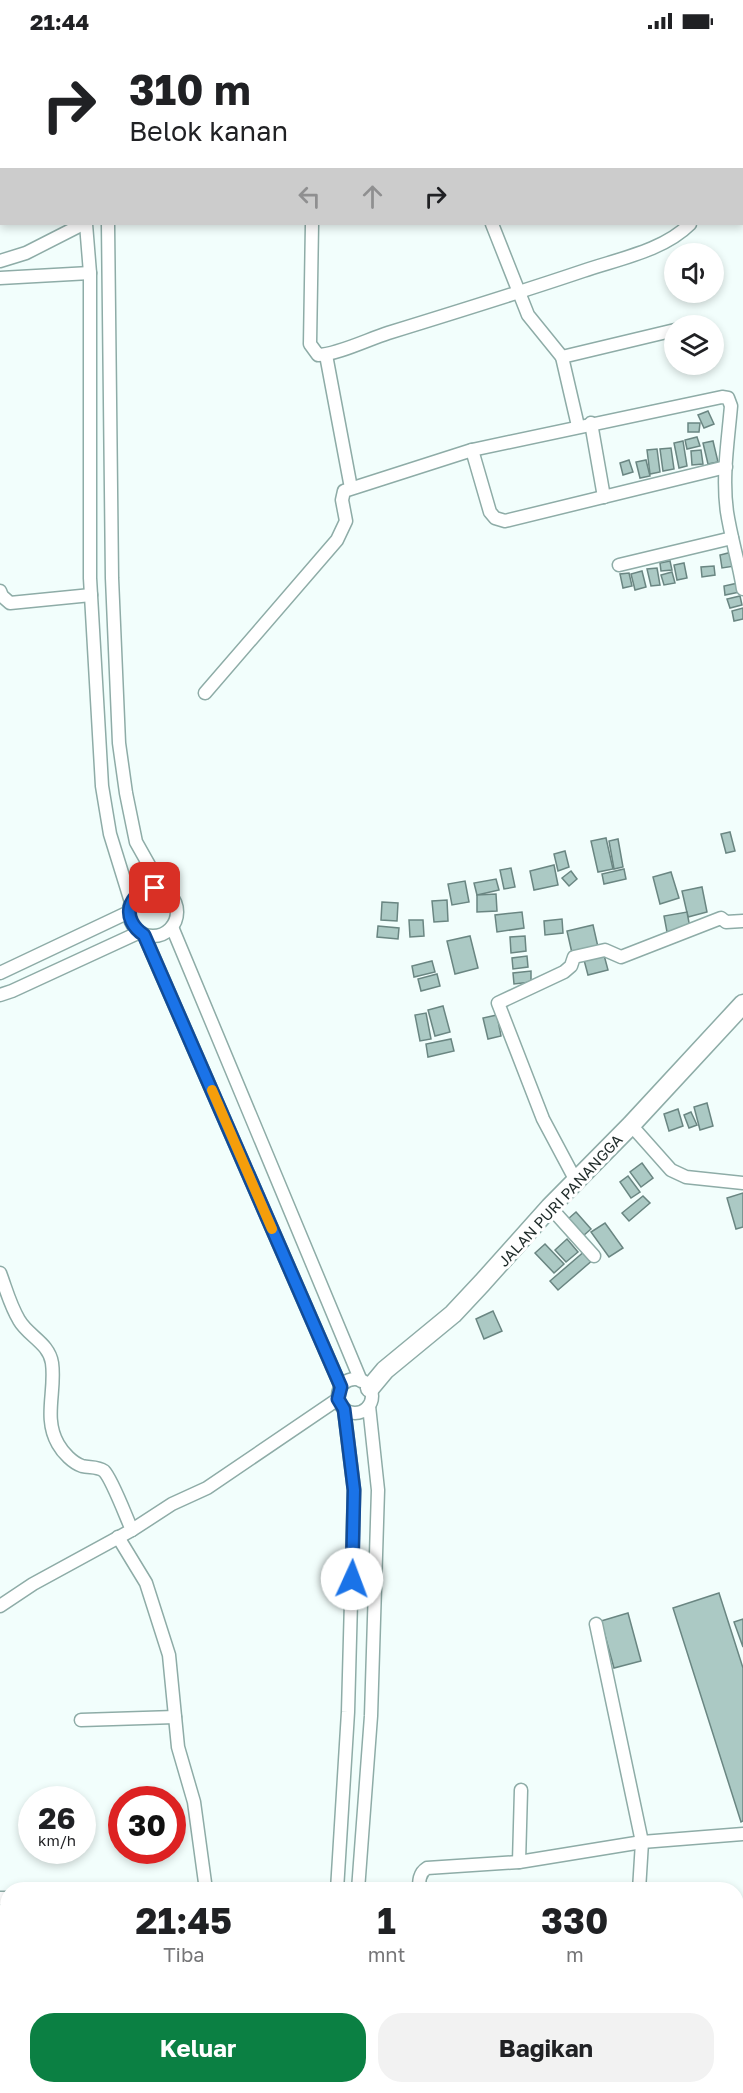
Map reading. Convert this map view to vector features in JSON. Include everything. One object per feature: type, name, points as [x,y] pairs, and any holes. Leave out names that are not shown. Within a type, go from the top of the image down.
[{"type":"street","points":[[0,261],[26,253],[83,225]]},
{"type":"street","points":[[85,225],[90,273],[90,578],[102,786],[110,834],[130,907],[131,921],[142,933],[341,1398],[354,1490],[348,1712],[337,1882]]},
{"type":"street","points":[[108,225],[112,578],[119,743],[136,842],[163,890]]},
{"type":"street","points":[[312,225],[310,344],[318,355],[326,355],[649,249],[681,232],[689,225]]},
{"type":"street","points":[[492,225],[528,315],[562,357],[578,426]]},
{"type":"street","points":[[0,278],[90,273]]},
{"type":"street","points":[[562,357],[664,333]]},
{"type":"street","points":[[326,355],[351,488]]},
{"type":"street","points":[[205,693],[337,540],[346,521],[342,494],[351,488],[472,450],[591,423],[726,397],[731,406],[726,467],[727,511],[743,589]]},
{"type":"street","points":[[591,423],[604,497]]},
{"type":"street","points":[[472,450],[490,512],[500,520],[512,520],[726,467]]},
{"type":"street","points":[[619,565],[732,538]]},
{"type":"street","points":[[90,578],[112,578]]},
{"type":"street","points":[[0,591],[10,603],[91,595]]},
{"type":"street","points":[[0,973],[130,907],[137,895],[146,890],[155,888],[163,890],[170,895],[177,909],[177,919],[164,934],[154,936],[142,933],[12,991],[0,994]]},
{"type":"street","points":[[576,1181],[543,1119],[498,1003],[564,972],[571,966],[574,957],[605,950],[621,957],[721,918],[726,922],[743,921]]},
{"type":"street","points":[[172,927],[367,1391],[378,1490],[371,1716],[359,1882]]},
{"type":"street","name":"JALAN PURI PANANGGA","points":[[367,1391],[385,1370],[453,1314],[550,1207],[631,1125],[743,1004]]},
{"type":"street","points":[[631,1125],[671,1170],[686,1177],[743,1183]]},
{"type":"street","points":[[550,1207],[594,1256]]},
{"type":"street","points":[[0,1273],[19,1320],[28,1333],[50,1354],[53,1376],[50,1417],[58,1444],[69,1458],[81,1466],[96,1467],[106,1474],[132,1530]]},
{"type":"street","points":[[0,1606],[33,1584],[132,1530],[172,1504],[207,1488],[341,1398],[350,1380],[367,1391]]},
{"type":"street","points":[[341,1398],[354,1413],[365,1410],[367,1391]]},
{"type":"street","points":[[118,1537],[146,1583],[170,1655],[178,1747],[194,1802],[205,1882]]},
{"type":"street","points":[[596,1624],[642,1842],[640,1882]]},
{"type":"street","points":[[348,1712],[371,1716]]},
{"type":"street","points":[[81,1720],[175,1717]]},
{"type":"street","points":[[519,1862],[521,1790]]},
{"type":"street","points":[[419,1882],[427,1868],[519,1862],[642,1842],[743,1833]]},
{"type":"building","points":[[708,411],[714,424],[704,428],[698,415]]},
{"type":"building","points":[[688,423],[700,423],[699,432],[688,432]]},
{"type":"building","points":[[697,437],[700,446],[687,449],[685,440]]},
{"type":"building","points":[[683,441],[687,466],[679,468],[674,443]]},
{"type":"building","points":[[713,441],[718,462],[708,464],[703,443]]},
{"type":"building","points":[[671,448],[674,469],[663,471],[660,449]]},
{"type":"building","points":[[657,449],[660,472],[650,474],[647,450]]},
{"type":"building","points":[[701,450],[703,464],[692,465],[691,451]]},
{"type":"building","points":[[629,460],[633,472],[623,475],[620,463]]},
{"type":"building","points":[[646,460],[650,476],[640,478],[636,462]]},
{"type":"building","points":[[732,552],[735,566],[722,568],[720,555]]},
{"type":"building","points":[[670,561],[672,570],[661,571],[660,563]]},
{"type":"building","points":[[684,563],[687,578],[677,580],[674,565]]},
{"type":"building","points":[[714,566],[715,575],[702,577],[701,567]]},
{"type":"building","points":[[657,568],[660,585],[651,586],[647,569]]},
{"type":"building","points":[[642,571],[646,587],[635,590],[631,574]]},
{"type":"building","points":[[672,572],[675,583],[664,585],[661,575]]},
{"type":"building","points":[[629,573],[632,586],[623,588],[620,574]]},
{"type":"building","points":[[738,583],[740,592],[725,595],[724,586]]},
{"type":"building","points":[[740,596],[742,605],[730,608],[727,599]]},
{"type":"building","points":[[743,608],[743,619],[734,621],[732,611]]},
{"type":"building","points":[[730,832],[735,851],[726,853],[721,834]]},
{"type":"building","points":[[606,838],[613,869],[598,872],[591,841]]},
{"type":"building","points":[[618,839],[623,867],[614,869],[609,841]]},
{"type":"building","points":[[565,851],[569,867],[558,871],[554,854]]},
{"type":"building","points":[[554,865],[558,885],[534,890],[530,871]]},
{"type":"building","points":[[511,868],[515,887],[504,889],[500,870]]},
{"type":"building","points":[[624,869],[626,879],[604,884],[602,874]]},
{"type":"building","points":[[571,871],[577,879],[569,886],[562,878]]},
{"type":"building","points":[[671,872],[679,898],[660,904],[653,877]]},
{"type":"building","points":[[496,879],[499,890],[477,895],[474,883]]},
{"type":"building","points":[[465,881],[469,902],[452,905],[448,884]]},
{"type":"building","points":[[702,887],[707,912],[688,917],[682,891]]},
{"type":"building","points":[[496,894],[497,911],[477,912],[477,895]]},
{"type":"building","points":[[447,900],[448,921],[434,922],[432,901]]},
{"type":"building","points":[[382,902],[398,903],[397,921],[381,920]]},
{"type":"building","points":[[522,912],[524,928],[497,932],[495,915]]},
{"type":"building","points":[[687,912],[690,928],[667,932],[664,916]]},
{"type":"building","points":[[562,919],[563,933],[545,935],[544,921]]},
{"type":"building","points":[[409,920],[423,920],[424,936],[410,937]]},
{"type":"building","points":[[593,925],[598,947],[572,953],[567,931]]},
{"type":"building","points":[[378,926],[399,928],[398,939],[377,937]]},
{"type":"building","points":[[470,936],[478,968],[455,974],[447,941]]},
{"type":"building","points":[[525,936],[526,951],[511,953],[510,937]]},
{"type":"building","points":[[604,955],[608,970],[588,975],[584,960]]},
{"type":"building","points":[[527,956],[528,967],[513,969],[512,958]]},
{"type":"building","points":[[432,961],[435,972],[414,977],[412,966]]},
{"type":"building","points":[[531,971],[531,982],[514,984],[513,973]]},
{"type":"building","points":[[437,974],[440,986],[421,991],[418,979]]},
{"type":"building","points":[[443,1006],[450,1032],[435,1036],[428,1010]]},
{"type":"building","points":[[426,1013],[431,1039],[420,1041],[415,1015]]},
{"type":"building","points":[[497,1015],[501,1036],[488,1039],[483,1018]]},
{"type":"building","points":[[451,1039],[454,1051],[428,1057],[426,1044]]},
{"type":"building","points":[[707,1103],[713,1126],[700,1130],[694,1107]]},
{"type":"building","points":[[678,1109],[683,1126],[669,1131],[664,1114]]},
{"type":"building","points":[[691,1112],[697,1125],[689,1128],[684,1115]]},
{"type":"building","points":[[642,1163],[653,1178],[641,1187],[630,1172]]},
{"type":"building","points":[[628,1176],[640,1192],[631,1198],[620,1182]]},
{"type":"building","points":[[743,1193],[743,1227],[736,1229],[727,1198]]},
{"type":"building","points":[[643,1196],[650,1203],[629,1221],[622,1213]]},
{"type":"building","points":[[576,1212],[591,1229],[583,1236],[568,1219]]},
{"type":"building","points":[[605,1223],[623,1248],[609,1257],[591,1232]]},
{"type":"building","points":[[567,1239],[578,1252],[566,1262],[555,1250]]},
{"type":"building","points":[[545,1244],[564,1264],[554,1273],[535,1253]]},
{"type":"building","points":[[586,1250],[594,1259],[558,1290],[550,1281]]},
{"type":"building","points":[[493,1311],[502,1331],[484,1339],[476,1319]]},
{"type":"building","points":[[719,1593],[743,1668],[743,1821],[741,1822],[673,1608]]},
{"type":"building","points":[[628,1613],[641,1661],[614,1668],[601,1621]]},
{"type":"building","points":[[743,1619],[743,1647],[734,1622]]},
{"type":"slow traffic","points":[[212,1090],[272,1229]]},
{"type":"route","points":[[155,888],[137,895],[131,902],[129,912],[131,921],[144,935],[341,1387],[338,1399],[344,1409],[354,1490],[352,1579]]}]
